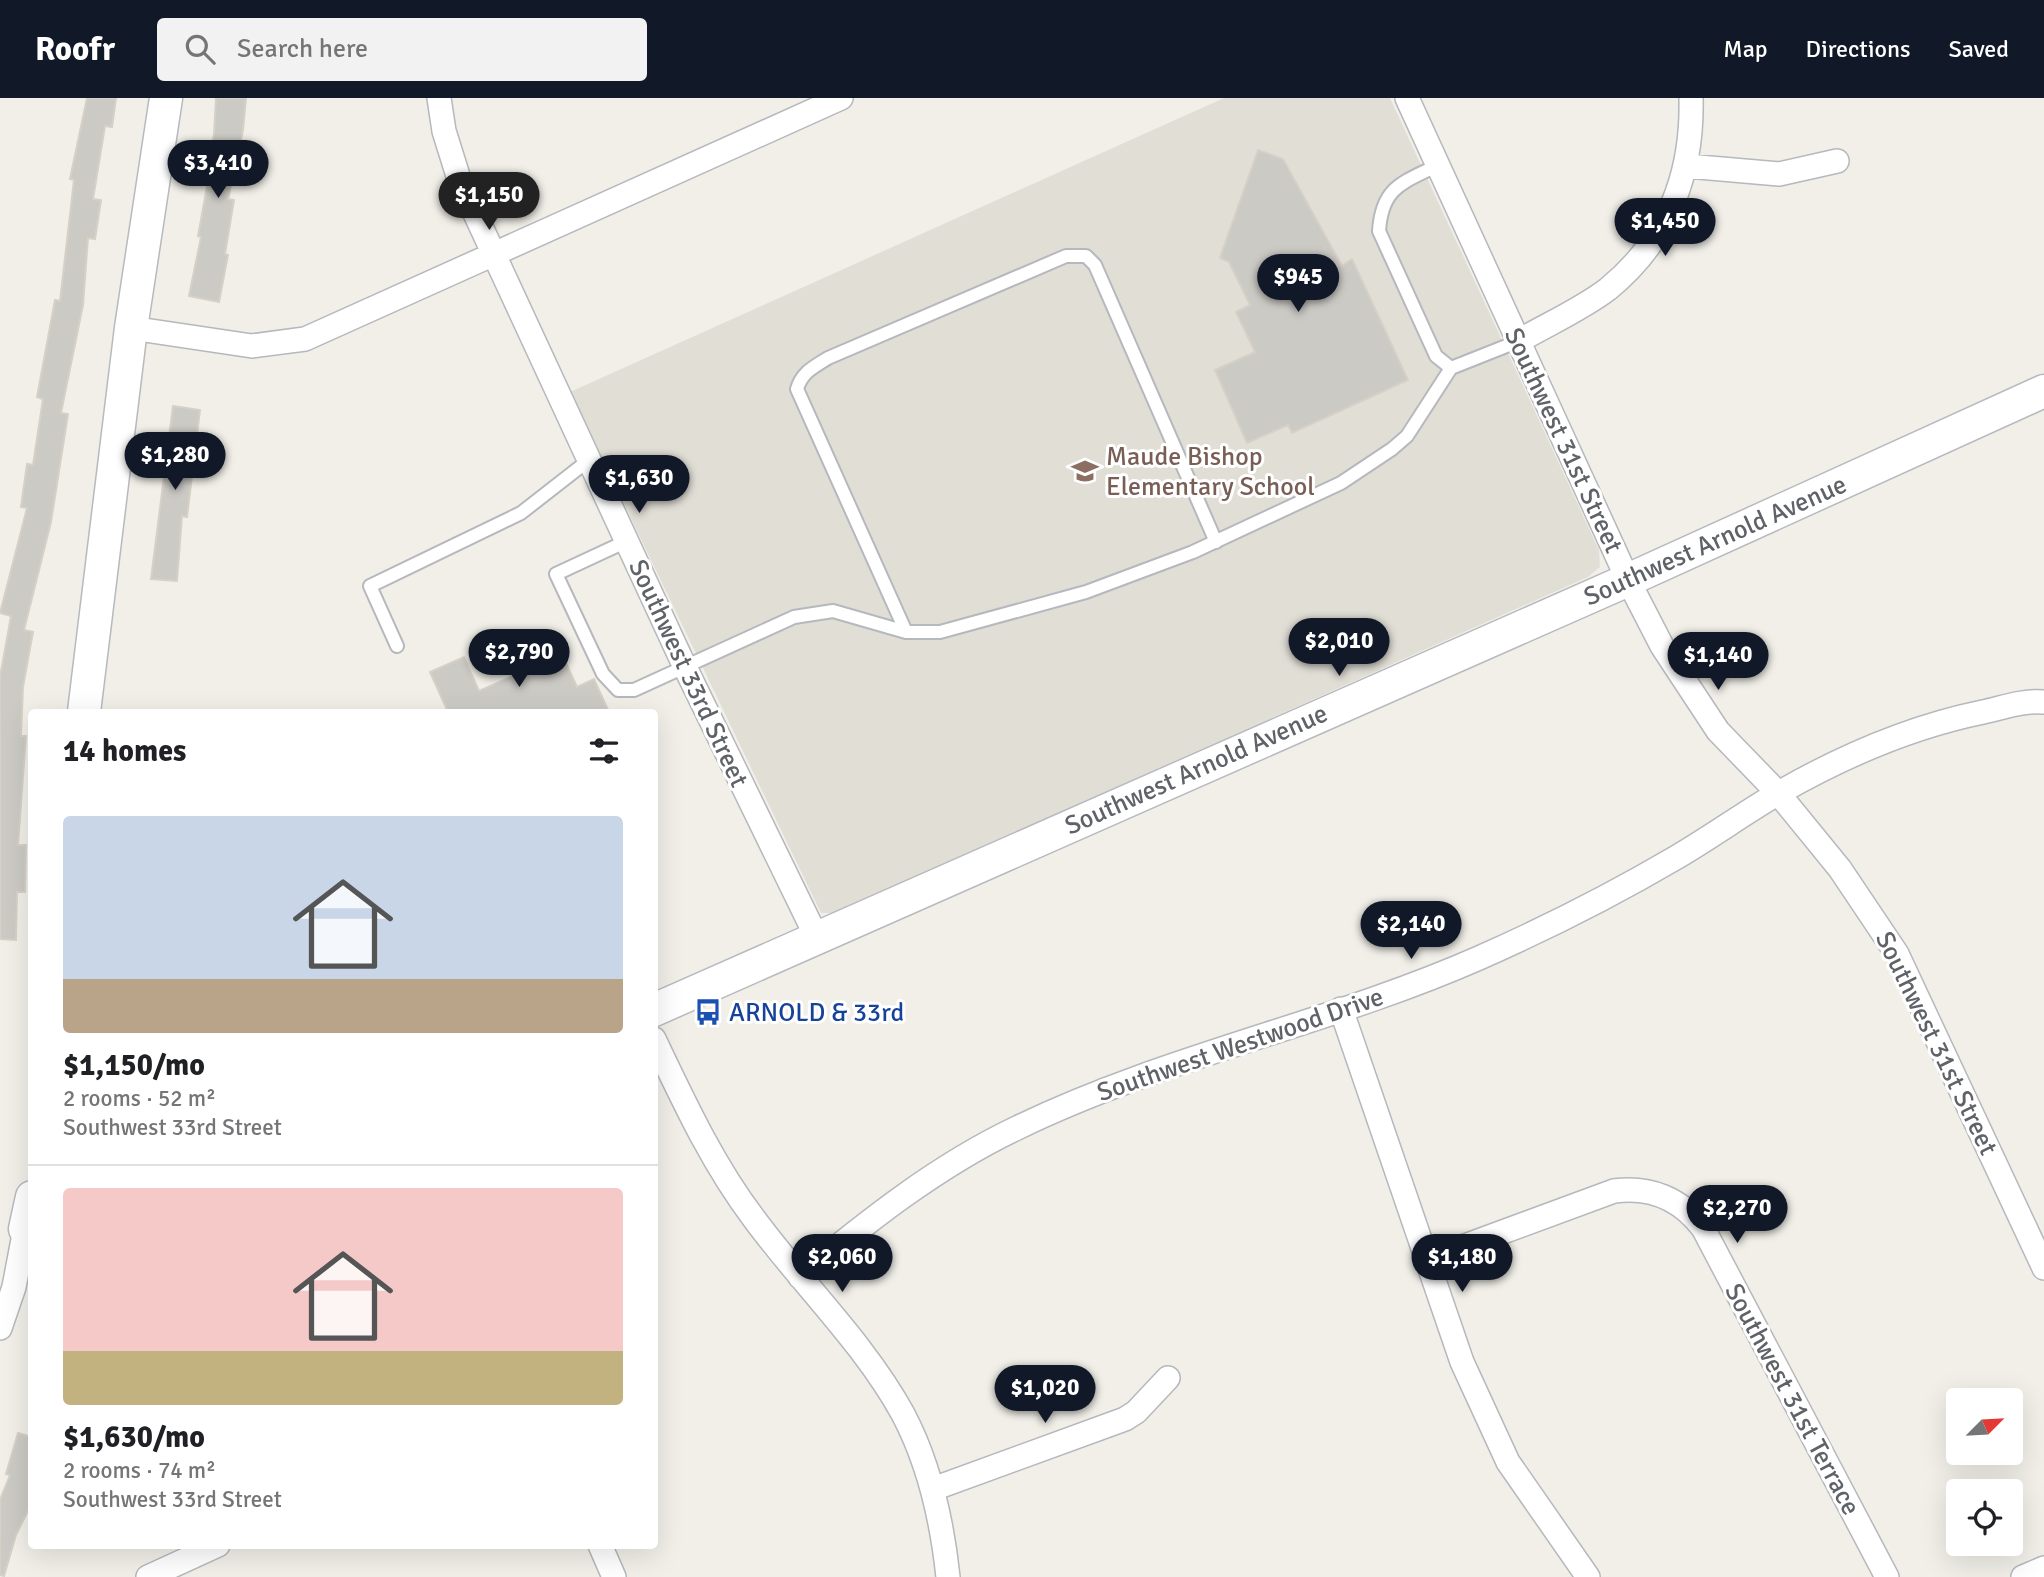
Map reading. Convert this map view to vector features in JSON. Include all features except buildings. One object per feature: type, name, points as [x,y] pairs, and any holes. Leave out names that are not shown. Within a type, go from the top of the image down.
[{"type":"street","points":[[84,709],[131,328],[166,98]]},
{"type":"street","name":"Southwest 33rd Street","points":[[439,98],[449,152],[494,254],[684,665],[816,936]]},
{"type":"street","points":[[131,328],[232,344],[277,345],[322,332],[841,98]]},
{"type":"street","name":"Southwest 31st Street","points":[[1407,98],[1628,580],[1662,646],[1711,720],[1778,793],[1840,869],[1897,954],[2044,1268]]},
{"type":"street","points":[[1519,341],[1607,289],[1636,261],[1670,209],[1687,166],[1692,131],[1691,98]]},
{"type":"street","points":[[1687,166],[1779,174],[1836,161]]},
{"type":"street","name":"Southwest Arnold Avenue","points":[[658,1008],[816,936],[1628,580],[2044,391]]},
{"type":"street","name":"Southwest Westwood Drive","points":[[800,1277],[880,1212],[932,1176],[1015,1128],[1091,1095],[1341,1009],[1478,958],[1584,907],[1676,857],[1778,793],[1836,762],[1923,727],[1984,712],[2044,702]]},
{"type":"street","points":[[1341,1009],[1462,1362],[1508,1462],[1588,1577]]},
{"type":"street","points":[[658,1048],[715,1161],[753,1219],[879,1375],[915,1438],[933,1489],[944,1534],[948,1577]]},
{"type":"street","name":"Southwest 31st Terrace","points":[[1427,1260],[1614,1191],[1641,1190],[1675,1201],[1703,1228],[1886,1577]]},
{"type":"street","points":[[0,1328],[14,1287],[28,1229]]},
{"type":"street","points":[[933,1489],[1125,1419],[1136,1412],[1168,1378]]},
{"type":"street","points":[[148,1577],[209,1549]]},
{"type":"street","points":[[602,1549],[614,1577]]},
{"type":"street","points":[[2023,1577],[2044,1567]]},
{"type":"lane","points":[[1438,165],[1391,190],[1381,211],[1379,231],[1436,356],[1451,368]]},
{"type":"lane","points":[[906,632],[797,389],[798,383],[804,373],[828,358],[988,287],[1066,256],[1086,256],[1095,265],[1216,541]]},
{"type":"lane","points":[[627,541],[556,574],[603,674],[618,690],[634,690],[793,617],[833,611],[906,632],[940,632],[1086,592],[1216,541],[1341,483],[1408,436],[1451,368],[1519,341]]},
{"type":"lane","points":[[397,646],[370,586],[521,513],[589,460]]},
{"type":"shaded area","name":"Maude Bishop Elementary School","points":[[1224,98],[1390,98],[1599,550],[1600,567],[1588,577],[833,913],[821,913],[570,392]]},
{"type":"place","name":"Maude Bishop Elementary School","points":[[1085,471]]},
{"type":"place","name":"ARNOLD & 33rd","points":[[708,1012]]}]
